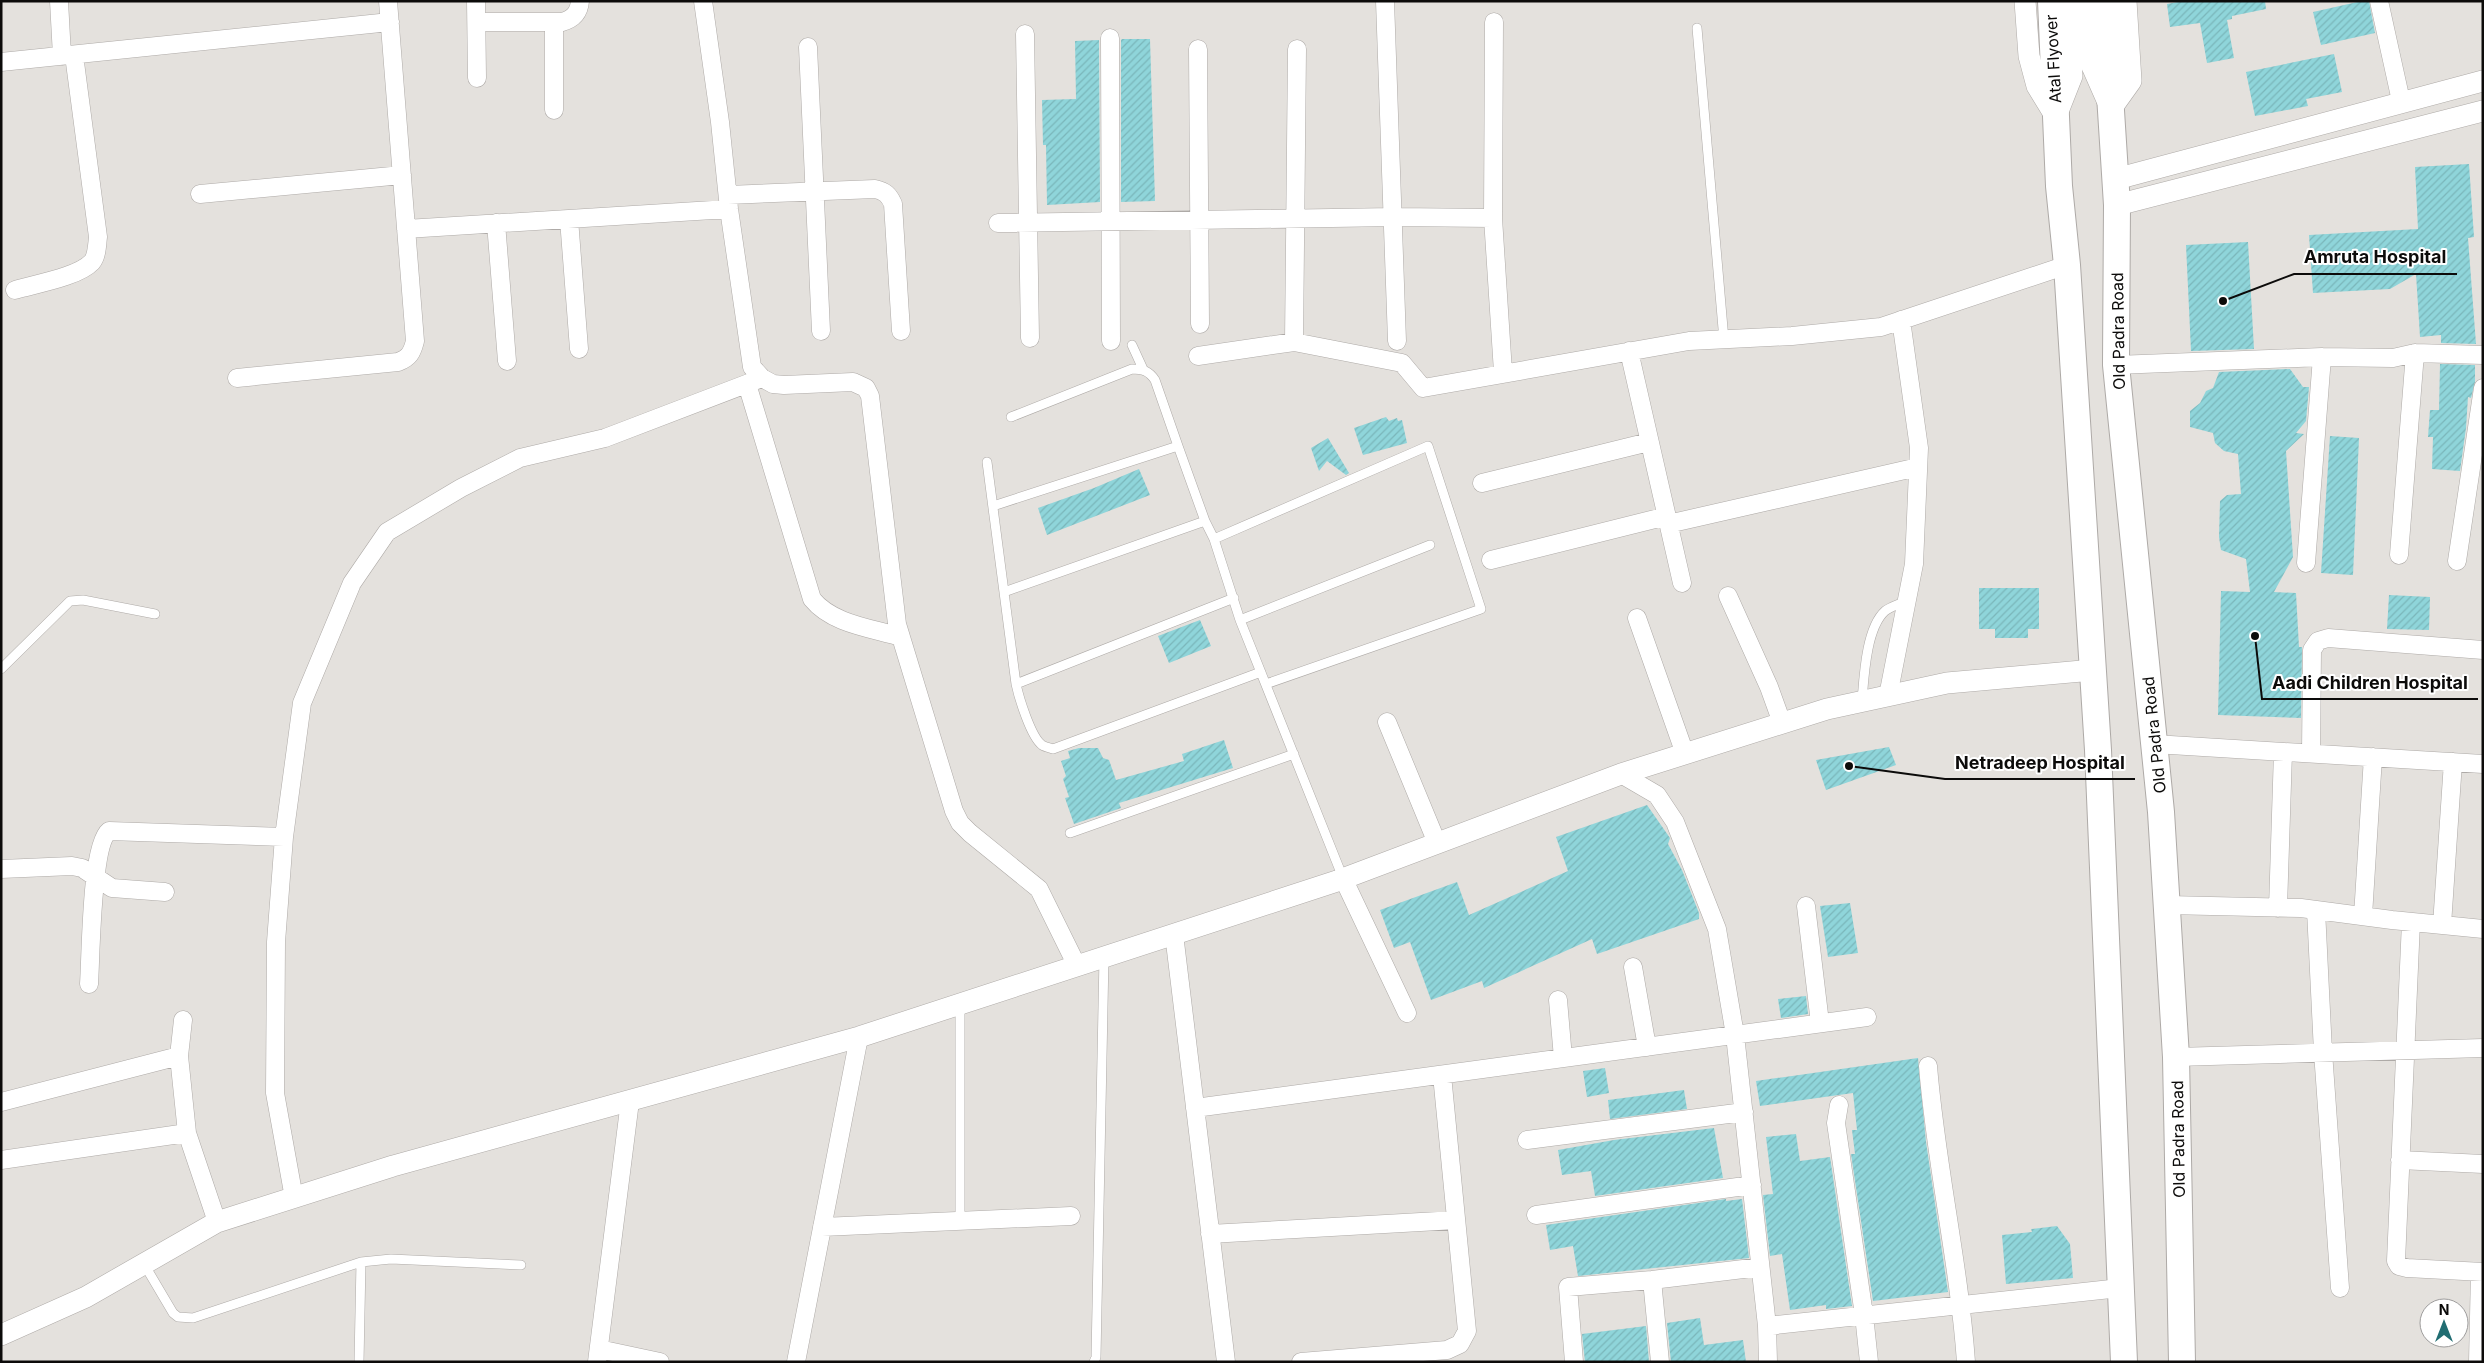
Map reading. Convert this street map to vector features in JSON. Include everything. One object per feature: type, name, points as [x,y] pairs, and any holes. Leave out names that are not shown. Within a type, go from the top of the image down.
[{"type":"main road","name":"Atal Flyover","points":[[2051,1],[2056,117]]},
{"type":"main road","points":[[2104,1],[2111,109]]},
{"type":"main road","name":"Old Padra Road","points":[[2111,109],[2117,205],[2116,365],[2154,744],[2167,905],[2176,1057],[2182,1362]]},
{"type":"main road","points":[[2056,117],[2059,186],[2067,264],[2093,670],[2124,1362]]},
{"type":"street","points":[[16,290],[83,269],[93,261],[97,249],[98,237],[59,1]]},
{"type":"street","points":[[237,378],[398,362],[406,359],[412,353],[416,341],[388,1]]},
{"type":"street","points":[[476,1],[477,78]]},
{"type":"street","points":[[477,22],[554,22],[571,19],[576,13],[580,1]]},
{"type":"street","points":[[703,1],[720,122],[728,202],[754,381],[812,599],[820,609],[831,616],[901,637]]},
{"type":"street","points":[[1385,1],[1397,341]]},
{"type":"street","points":[[2025,1],[2029,56],[2037,86],[2056,117]]},
{"type":"street","points":[[2056,117],[2072,76],[2067,1]]},
{"type":"street","points":[[2086,1],[2092,66],[2111,109]]},
{"type":"street","points":[[2111,109],[2131,81],[2126,1]]},
{"type":"street","points":[[2379,1],[2401,101]]},
{"type":"street","points":[[1,62],[390,22]]},
{"type":"street","points":[[554,22],[554,110]]},
{"type":"street","points":[[1494,22],[1493,218],[1503,372]]},
{"type":"street","points":[[1026,34],[1030,223],[1030,338]]},
{"type":"street","points":[[1110,38],[1111,341]]},
{"type":"street","points":[[808,47],[821,331]]},
{"type":"street","points":[[1198,49],[1200,324]]},
{"type":"street","points":[[1294,342],[1297,49]]},
{"type":"street","points":[[2116,179],[2401,101],[2483,81]]},
{"type":"street","points":[[2117,205],[2483,111]]},
{"type":"street","points":[[200,194],[402,175]]},
{"type":"street","points":[[406,228],[569,219],[816,192],[875,189],[883,191],[890,196],[894,204],[901,331]]},
{"type":"street","points":[[998,223],[1394,217],[1493,218]]},
{"type":"street","points":[[569,219],[579,349]]},
{"type":"street","points":[[496,223],[507,361]]},
{"type":"street","points":[[1198,356],[1294,342],[1402,363],[1423,388],[1503,372],[1690,341],[1792,336],[1881,327],[2067,264]]},
{"type":"street","points":[[1888,696],[1914,564],[1919,448],[1901,320]]},
{"type":"street","points":[[1629,351],[1682,583]]},
{"type":"street","points":[[2116,365],[2322,358],[2394,358],[2415,353],[2483,355]]},
{"type":"street","points":[[2399,555],[2415,353]]},
{"type":"street","points":[[2306,563],[2322,358]]},
{"type":"street","points":[[294,1198],[275,1093],[276,942],[284,836],[302,703],[352,583],[388,532],[461,488],[520,458],[605,438],[754,381],[784,385],[853,382],[866,388],[870,396],[901,637],[954,811],[960,823],[1039,889],[1077,966]]},
{"type":"street","points":[[2457,561],[2483,388]]},
{"type":"street","points":[[1482,483],[1650,442]]},
{"type":"street","points":[[1491,560],[1918,466]]},
{"type":"street","points":[[1728,596],[1782,723]]},
{"type":"street","points":[[1637,618],[1685,754]]},
{"type":"street","points":[[2311,753],[2312,650],[2318,640],[2328,638],[2483,650]]},
{"type":"street","points":[[1,1335],[86,1297],[217,1222],[393,1166],[859,1038],[1344,878],[1621,774],[1827,709],[1862,701],[1947,684],[2093,670]]},
{"type":"street","points":[[1387,722],[1437,843]]},
{"type":"street","points":[[2154,744],[2483,764]]},
{"type":"street","points":[[2278,908],[2283,752]]},
{"type":"street","points":[[2363,916],[2373,757]]},
{"type":"street","points":[[2442,925],[2453,762]]},
{"type":"street","points":[[1621,774],[1657,795],[1674,822],[1717,929],[1735,1035],[1767,1326],[1768,1362]]},
{"type":"street","points":[[89,984],[95,877],[101,841],[109,831],[284,836]]},
{"type":"street","points":[[1,869],[72,866],[82,868],[112,888],[165,892]]},
{"type":"street","points":[[1344,878],[1407,1013]]},
{"type":"street","points":[[2167,905],[2316,910],[2411,922],[2483,928]]},
{"type":"street","points":[[1806,906],[1820,1023]]},
{"type":"street","points":[[2316,910],[2323,1052],[2340,1288]]},
{"type":"street","points":[[2411,922],[2396,1261],[2399,1266],[2407,1268],[2482,1272],[2478,1362]]},
{"type":"street","points":[[1174,934],[1226,1362]]},
{"type":"street","points":[[1633,966],[1647,1047]]},
{"type":"street","points":[[1558,1000],[1563,1058]]},
{"type":"street","points":[[1195,1108],[1867,1017]]},
{"type":"street","points":[[183,1020],[179,1056],[186,1133],[217,1222]]},
{"type":"street","points":[[796,1362],[859,1038]]},
{"type":"street","points":[[2176,1057],[2483,1048]]},
{"type":"street","points":[[1,1102],[179,1056]]},
{"type":"street","points":[[1928,1066],[1932,1113],[1962,1305],[1966,1362]]},
{"type":"street","points":[[1301,1362],[1447,1350],[1460,1344],[1467,1331],[1442,1075]]},
{"type":"street","points":[[630,1101],[598,1355],[660,1362]]},
{"type":"street","points":[[1839,1104],[1836,1123],[1869,1362]]},
{"type":"street","points":[[1527,1140],[1744,1112]]},
{"type":"street","points":[[1,1160],[186,1133]]},
{"type":"street","points":[[2400,1160],[2483,1164]]},
{"type":"street","points":[[1536,1215],[1752,1185]]},
{"type":"street","points":[[822,1227],[1071,1216]]},
{"type":"street","points":[[1210,1234],[1456,1220]]},
{"type":"street","points":[[1574,1362],[1568,1287],[1652,1280],[1760,1267]]},
{"type":"street","points":[[1652,1280],[1660,1362]]},
{"type":"street","points":[[1767,1326],[2120,1288]]},
{"type":"lane","points":[[1697,28],[1724,340]]},
{"type":"lane","points":[[1132,345],[1143,369]]},
{"type":"lane","points":[[1010,416],[1132,369],[1143,369],[1150,373],[1155,380],[1205,521],[1214,539],[1240,620],[1344,878]]},
{"type":"lane","points":[[993,506],[1178,446]]},
{"type":"lane","points":[[1214,539],[1428,446],[1481,609],[1266,684]]},
{"type":"lane","points":[[987,462],[1016,684],[1021,703],[1037,739],[1043,746],[1054,749],[1261,672]]},
{"type":"lane","points":[[1004,592],[1205,521]]},
{"type":"lane","points":[[1240,620],[1430,545]]},
{"type":"lane","points":[[1016,684],[1234,598]]},
{"type":"lane","points":[[1,669],[70,601],[83,600],[155,614]]},
{"type":"lane","points":[[1862,701],[1865,666],[1873,631],[1885,612],[1906,601]]},
{"type":"lane","points":[[1070,833],[1294,754]]},
{"type":"lane","points":[[1094,1362],[1096,1357],[1104,957]]},
{"type":"lane","points":[[960,1004],[960,1222]]},
{"type":"lane","points":[[144,1264],[173,1313],[186,1318],[193,1318],[361,1262],[391,1259],[522,1265]]},
{"type":"lane","points":[[359,1362],[361,1262]]},
{"type":"building","points":[[2183,1],[2265,1],[2266,9],[2232,16],[2232,19],[2227,20],[2234,58],[2207,63],[2200,23],[2170,27],[2167,4]]},
{"type":"building","points":[[2369,1],[2375,33],[2321,45],[2313,12]]},
{"type":"building","points":[[1122,39],[1150,39],[1155,201],[1121,202]]},
{"type":"building","points":[[1099,40],[1100,202],[1047,205],[1046,145],[1043,145],[1042,100],[1076,99],[1075,41]]},
{"type":"building","points":[[2334,54],[2342,92],[2306,99],[2308,106],[2255,116],[2246,72]]},
{"type":"building","points":[[2469,164],[2474,237],[2468,238],[2476,344],[2441,343],[2441,335],[2420,337],[2416,274],[2390,289],[2313,293],[2309,235],[2418,229],[2415,167]]},
{"type":"building","points":[[2248,242],[2254,349],[2191,351],[2186,245]]},
{"type":"building","points":[[2440,364],[2475,365],[2475,382],[2471,398],[2468,397],[2460,471],[2432,469],[2433,437],[2428,437],[2430,410],[2439,410]]},
{"type":"building","points":[[2290,369],[2303,387],[2309,387],[2306,421],[2296,433],[2304,434],[2286,451],[2293,557],[2274,592],[2296,593],[2299,647],[2302,647],[2301,718],[2218,715],[2221,591],[2250,592],[2246,559],[2221,550],[2219,537],[2220,501],[2227,495],[2241,494],[2238,454],[2224,451],[2215,443],[2213,433],[2190,427],[2190,411],[2200,403],[2206,391],[2213,388],[2219,372]]},
{"type":"building","points":[[1386,417],[1389,421],[1397,418],[1398,421],[1402,420],[1407,443],[1363,455],[1354,428]]},
{"type":"building","points":[[2330,436],[2359,438],[2353,575],[2321,573]]},
{"type":"building","points":[[1328,438],[1349,473],[1346,475],[1327,461],[1319,471],[1311,448]]},
{"type":"building","points":[[1139,469],[1150,495],[1047,535],[1038,508],[1094,488]]},
{"type":"building","points":[[1979,588],[2039,588],[2039,629],[2028,629],[2028,638],[1995,638],[1995,629],[1979,629]]},
{"type":"building","points":[[2389,595],[2430,597],[2429,630],[2387,629]]},
{"type":"building","points":[[1200,620],[1211,646],[1169,663],[1158,636]]},
{"type":"building","points":[[1224,740],[1233,768],[1119,803],[1121,808],[1074,824],[1065,798],[1069,797],[1063,779],[1066,776],[1061,761],[1070,758],[1068,751],[1079,748],[1098,748],[1103,758],[1109,760],[1116,780],[1184,761],[1182,754]]},
{"type":"building","points":[[1889,747],[1896,765],[1826,790],[1816,760]]},
{"type":"building","points":[[1647,805],[1670,838],[1668,844],[1682,870],[1699,913],[1699,919],[1597,954],[1592,939],[1484,988],[1482,981],[1431,1000],[1410,942],[1394,948],[1380,910],[1457,882],[1469,915],[1568,871],[1556,837]]},
{"type":"building","points":[[1850,903],[1858,953],[1828,957],[1820,906]]},
{"type":"building","points":[[1806,996],[1808,1014],[1781,1018],[1778,999]]},
{"type":"building","points":[[1918,1058],[1926,1142],[1948,1292],[1873,1301],[1851,1154],[1855,1154],[1852,1130],[1857,1130],[1853,1093],[1760,1106],[1756,1081]]},
{"type":"building","points":[[1605,1068],[1609,1093],[1587,1097],[1583,1071]]},
{"type":"building","points":[[1684,1090],[1687,1109],[1610,1119],[1608,1100]]},
{"type":"building","points":[[1714,1128],[1723,1178],[1595,1196],[1591,1171],[1562,1175],[1558,1150],[1614,1140]]},
{"type":"building","points":[[1796,1134],[1800,1161],[1830,1157],[1852,1306],[1826,1309],[1826,1305],[1790,1310],[1782,1254],[1770,1256],[1763,1195],[1773,1194],[1766,1137]]},
{"type":"building","points":[[1726,1199],[1726,1201],[1742,1199],[1749,1258],[1578,1276],[1573,1246],[1550,1250],[1546,1225]]},
{"type":"building","points":[[2057,1226],[2070,1244],[2073,1278],[2006,1284],[2002,1235],[2032,1232],[2031,1229]]},
{"type":"building","points":[[1700,1318],[1704,1345],[1743,1340],[1746,1362],[1671,1362],[1667,1323]]},
{"type":"building","points":[[1646,1326],[1649,1362],[1585,1362],[1582,1334]]},
{"type":"place","name":"Amruta Hospital","points":[[2223,301]]},
{"type":"place","name":"Aadi Children Hospital","points":[[2255,636]]},
{"type":"place","name":"Netradeep Hospital","points":[[1849,766]]}]
